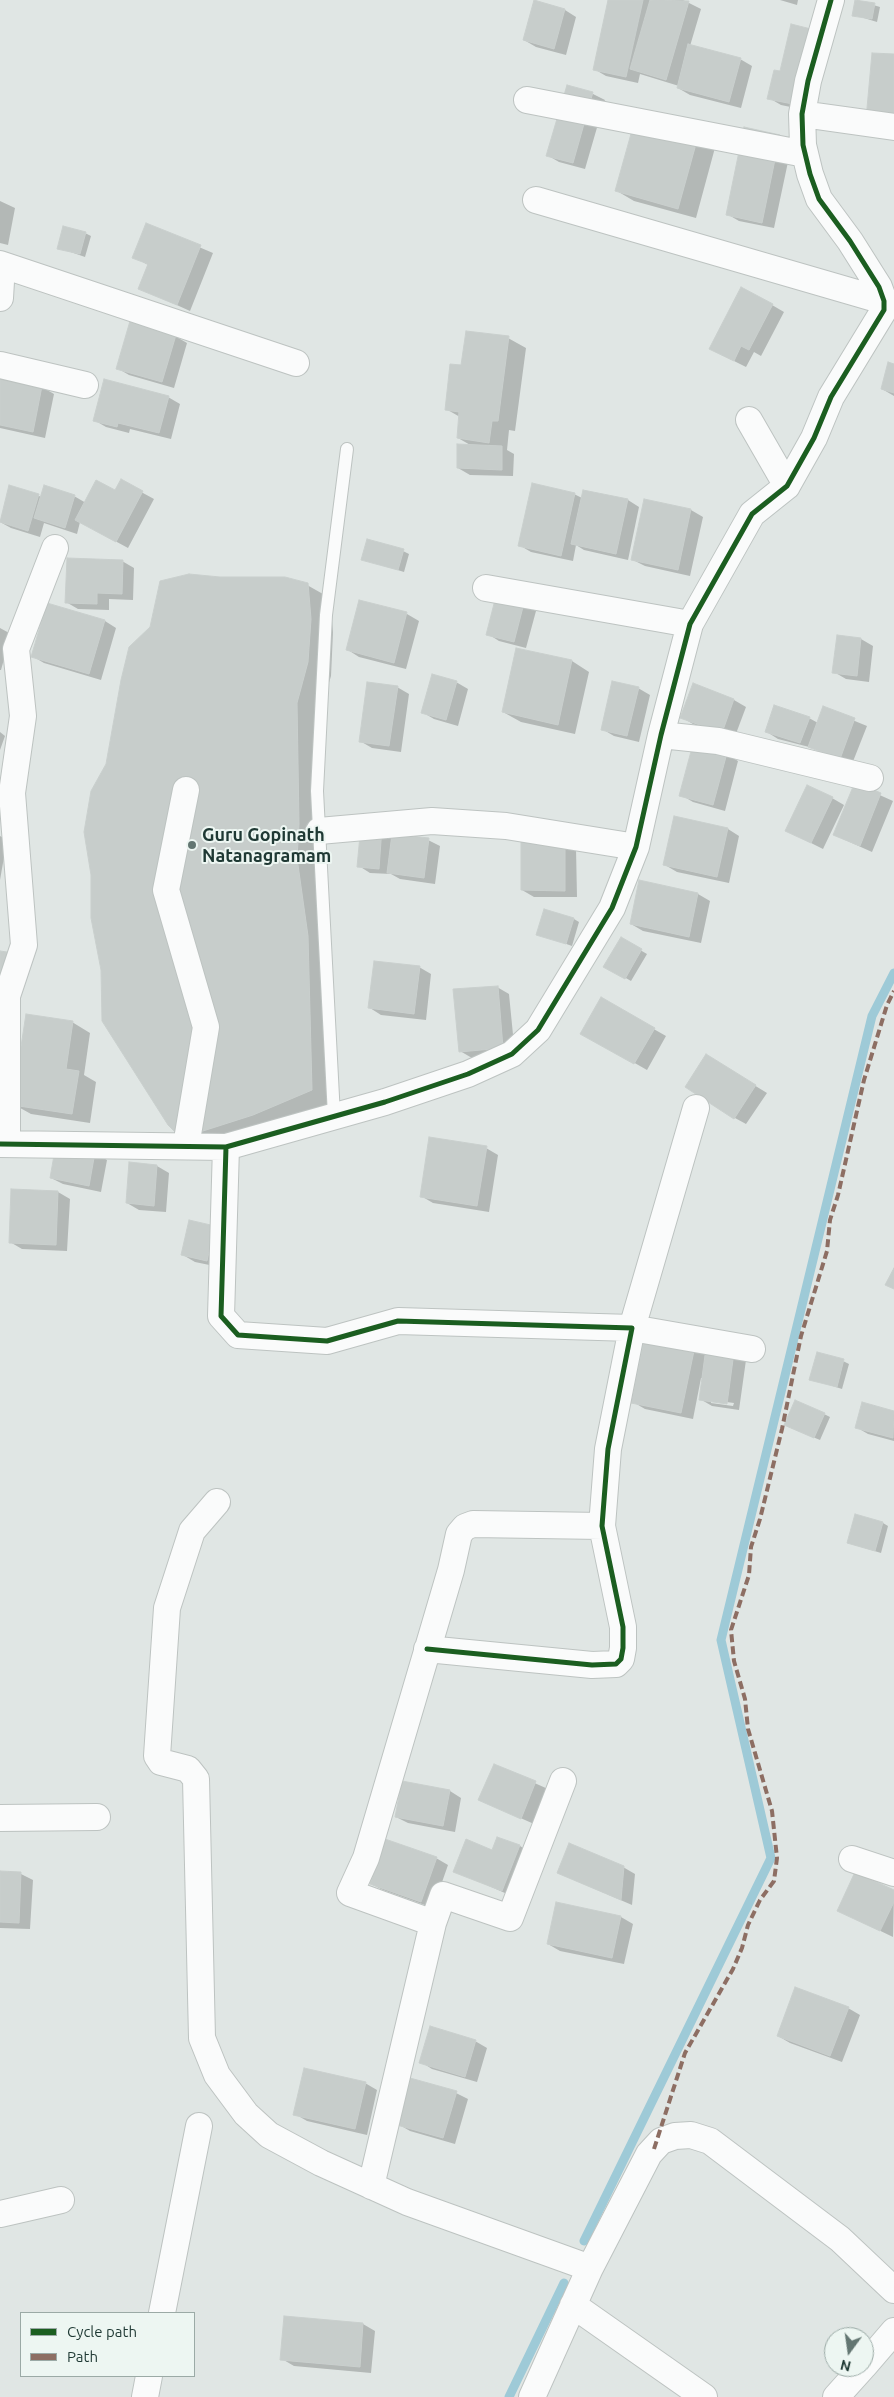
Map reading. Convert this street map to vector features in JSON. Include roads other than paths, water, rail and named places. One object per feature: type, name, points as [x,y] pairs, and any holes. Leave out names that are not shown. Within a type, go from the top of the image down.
[{"type":"street","points":[[55,548],[16,649],[23,716],[12,793],[24,945],[7,996],[3,1144],[226,1147],[385,1102],[468,1074],[512,1054],[538,1030],[612,908],[636,847],[661,735],[690,624],[752,514],[787,486],[814,438],[831,397],[884,310],[884,301],[879,287],[850,241],[819,200],[806,154],[802,114],[808,81],[831,0]]},
{"type":"street","points":[[527,100],[806,154]]},
{"type":"street","points":[[802,114],[894,128]]},
{"type":"street","points":[[536,200],[884,301]]},
{"type":"street","points":[[0,298],[1,264],[296,363]]},
{"type":"street","points":[[0,364],[85,385]]},
{"type":"street","points":[[749,420],[787,486]]},
{"type":"street","points":[[486,588],[690,624]]},
{"type":"street","points":[[661,735],[718,741],[870,778]]},
{"type":"street","points":[[186,790],[166,890],[206,1027],[186,1146]]},
{"type":"street","points":[[319,830],[432,821],[506,826],[636,847]]},
{"type":"street","points":[[427,1649],[592,1664],[616,1664],[621,1659],[623,1627],[602,1526],[608,1449],[632,1328],[696,1108]]},
{"type":"street","points":[[226,1147],[222,1316],[238,1335],[327,1341],[398,1321],[632,1328],[752,1349]]},
{"type":"street","points":[[217,1502],[192,1531],[167,1608],[157,1756],[161,1762],[188,1768],[196,1779],[202,2038],[217,2075],[246,2114],[269,2135],[321,2163],[407,2202],[590,2268]]},
{"type":"street","points":[[433,1923],[350,1893],[366,1858],[459,1534],[465,1527],[473,1524],[602,1526]]},
{"type":"street","points":[[371,2186],[433,1923],[443,1895],[510,1918],[563,1781]]},
{"type":"street","points":[[0,1818],[97,1817]]},
{"type":"street","points":[[852,1859],[894,1873]]},
{"type":"street","points":[[162,2312],[199,2126]]},
{"type":"street","points":[[532,2397],[590,2268],[649,2154],[662,2141],[675,2136],[691,2135],[710,2141],[840,2239],[894,2290]]},
{"type":"street","points":[[0,2214],[62,2200]]},
{"type":"street","points":[[573,2305],[704,2397]]},
{"type":"street","points":[[874,2354],[894,2331]]},
{"type":"street","points":[[145,2397],[150,2377]]},
{"type":"street","points":[[836,2397],[853,2377]]},
{"type":"lane","points":[[334,1116],[317,791],[326,615],[347,449]]},
{"type":"waterway","points":[[584,2241],[771,1858],[721,1640],[872,1016],[894,973]]},
{"type":"waterway","points":[[509,2397],[564,2283]]},
{"type":"place","name":"Guru Gopinath Natanagramam","points":[[192,845]]}]
